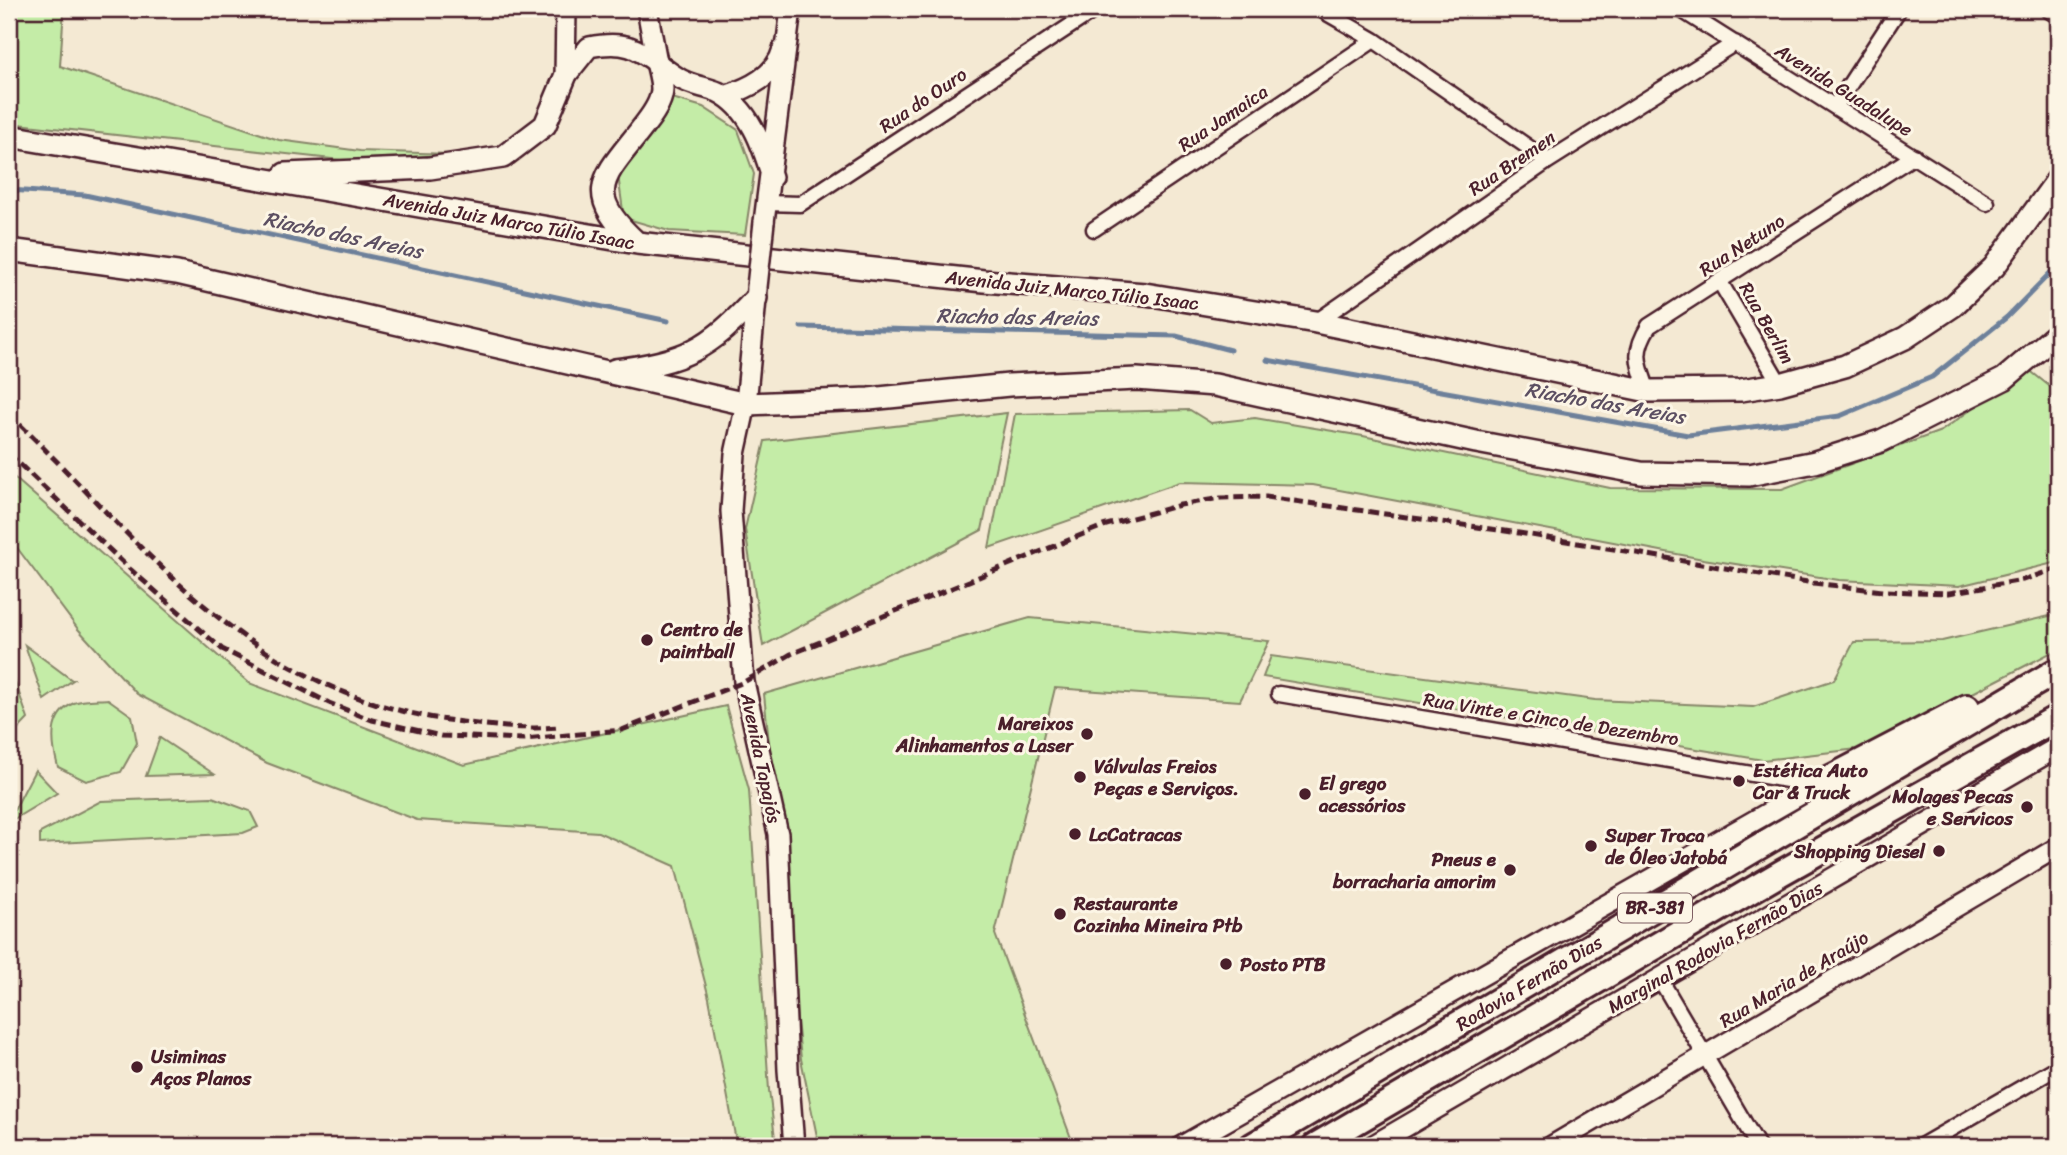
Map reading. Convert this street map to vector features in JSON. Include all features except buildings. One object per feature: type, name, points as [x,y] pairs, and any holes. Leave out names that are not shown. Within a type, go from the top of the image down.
[{"type":"highway","points":[[1817,785],[2058,661]]},
{"type":"highway","name":"Rodovia Fernão Dias","points":[[1252,1146],[2058,670]]},
{"type":"highway","name":"Rodovia Fernão Dias","points":[[1315,1146],[1781,873],[2058,717]]},
{"type":"main road","points":[[565,77],[566,9]]},
{"type":"main road","points":[[637,243],[614,222],[605,206],[603,187],[609,169],[655,110],[662,90],[647,9]]},
{"type":"main road","points":[[725,96],[751,87],[780,60],[790,15]]},
{"type":"main road","points":[[772,177],[790,15]]},
{"type":"main road","points":[[241,176],[430,168],[503,157],[545,125],[565,77],[589,47],[614,42],[630,45],[689,85],[725,96],[744,114],[754,130],[772,177]]},
{"type":"main road","name":"Avenida Juiz Marco Túlio Isaac","points":[[9,136],[637,243],[984,281],[1145,294],[1316,322],[1648,391],[1741,390],[1780,384],[1845,366],[1905,338],[1953,306],[1994,267],[2058,179]]},
{"type":"main road","name":"Avenida Tapajós","points":[[772,177],[765,213],[746,404],[735,454],[731,511],[744,682],[778,834],[794,1146]]},
{"type":"main road","points":[[9,250],[177,273],[746,404],[869,399],[1009,385],[1150,380],[1215,385],[1476,442],[1641,472],[1749,475],[1815,462],[1881,441],[2004,379],[2058,333]]},
{"type":"main road","points":[[599,372],[647,366],[696,351],[728,329],[757,292]]},
{"type":"main road","name":"Marginal Rodovia Fernão Dias","points":[[1372,1146],[2056,754]]},
{"type":"main road","name":"BR-381","points":[[1182,1146],[1817,785]]},
{"type":"street","name":"Rua do Ouro","points":[[765,213],[800,204],[1096,9]]},
{"type":"street","points":[[1320,9],[1374,40],[1548,161]]},
{"type":"street","name":"Avenida Guadalupe","points":[[1680,9],[1987,203]]},
{"type":"street","points":[[1835,107],[1899,9]]},
{"type":"street","points":[[2047,9],[2058,16]]},
{"type":"street","name":"Rua Jamaica","points":[[1094,229],[1374,40]]},
{"type":"street","name":"Rua Bremen","points":[[1316,322],[1548,161],[1735,43]]},
{"type":"street","name":"Rua Netuno","points":[[1648,391],[1638,364],[1637,345],[1648,326],[1914,156]]},
{"type":"street","name":"Rua Berlim","points":[[1720,282],[1780,384]]},
{"type":"street","name":"Rua Vinte e Cinco de Dezembro","points":[[1279,694],[1817,785]]},
{"type":"street","name":"Rua Maria de Araújo","points":[[1551,1146],[2058,847]]},
{"type":"street","points":[[1660,979],[1758,1146]]},
{"type":"street","points":[[1921,1146],[2058,1067]]},
{"type":"green space","points":[[9,9],[64,9],[60,66],[279,140],[360,151],[451,154],[359,162],[9,123]]},
{"type":"green space","points":[[672,98],[703,107],[738,130],[754,174],[745,235],[669,231],[624,218],[618,175],[655,128]]},
{"type":"green space","points":[[2028,369],[2058,393],[2058,562],[1959,586],[1839,580],[1703,559],[1313,485],[1180,482],[989,548],[1015,414],[1190,410],[1211,423],[1255,418],[1363,436],[1610,488],[1782,489],[1941,431]]},
{"type":"green space","points":[[1007,413],[982,530],[763,646],[745,529],[765,441]]},
{"type":"green space","points":[[9,473],[249,683],[464,765],[726,706],[749,790],[769,1090],[776,1146],[737,1146],[709,998],[675,866],[598,832],[417,820],[267,763],[137,694],[78,629],[9,537]]},
{"type":"green space","points":[[2058,614],[2058,649],[1866,748],[1763,760],[1263,677],[1271,656],[1595,700],[1753,707],[1834,680],[1854,642],[1942,641]]},
{"type":"green space","points":[[1030,618],[1269,641],[1240,701],[1055,688],[995,934],[1074,1146],[819,1146],[801,1059],[764,694]]},
{"type":"green space","points":[[25,645],[72,680],[73,680],[44,700]]},
{"type":"green space","points":[[9,664],[28,719],[9,739]]},
{"type":"green space","points":[[108,699],[132,716],[137,743],[121,772],[86,781],[58,767],[53,740],[55,723],[65,708],[74,703]]},
{"type":"green space","points":[[160,738],[214,774],[146,776]]},
{"type":"green space","points":[[35,770],[57,793],[9,822],[9,820]]},
{"type":"green space","points":[[212,797],[250,811],[258,827],[243,833],[40,844],[40,833],[101,801]]},
{"type":"waterway","name":"Riacho das Areias","points":[[9,190],[85,195],[668,321]]},
{"type":"waterway","name":"Riacho das Areias","points":[[1267,360],[1688,435],[1840,416],[1932,377],[2007,317],[2058,265]]},
{"type":"waterway","name":"Riacho das Areias","points":[[801,327],[1176,336],[1230,350]]},
{"type":"railway","points":[[9,414],[155,561],[204,605],[255,645],[312,678],[375,703],[447,720],[516,727],[558,727]]},
{"type":"railway","points":[[9,454],[131,570],[222,649],[329,703],[372,720],[441,736],[525,739],[622,730],[744,682],[791,654],[1103,526],[1180,505],[1221,498],[1266,497],[1519,533],[1813,583],[1883,591],[1949,593],[2023,580],[2058,568]]},
{"type":"place","name":"Centro de paintball","points":[[647,640]]},
{"type":"place","name":"Mareixos Alinhamentos a Laser","points":[[1087,734]]},
{"type":"place","name":"Válvulas Freios Peças e Serviços.","points":[[1080,777]]},
{"type":"place","name":"Estética Auto Car & Truck","points":[[1739,781]]},
{"type":"place","name":"El grego acessórios","points":[[1305,794]]},
{"type":"place","name":"Molages Pecas e Servicos","points":[[2027,807]]},
{"type":"place","name":"LcCatracas","points":[[1075,834]]},
{"type":"place","name":"Super Troca de Óleo Jatobá","points":[[1591,846]]},
{"type":"place","name":"Shopping Diesel","points":[[1939,851]]},
{"type":"place","name":"Pneus e borracharia amorim","points":[[1510,870]]},
{"type":"place","name":"Restaurante Cozinha Mineira Ptb","points":[[1060,914]]},
{"type":"place","name":"Posto PTB","points":[[1226,964]]},
{"type":"place","name":"Usiminas Aços Planos","points":[[137,1067]]}]
